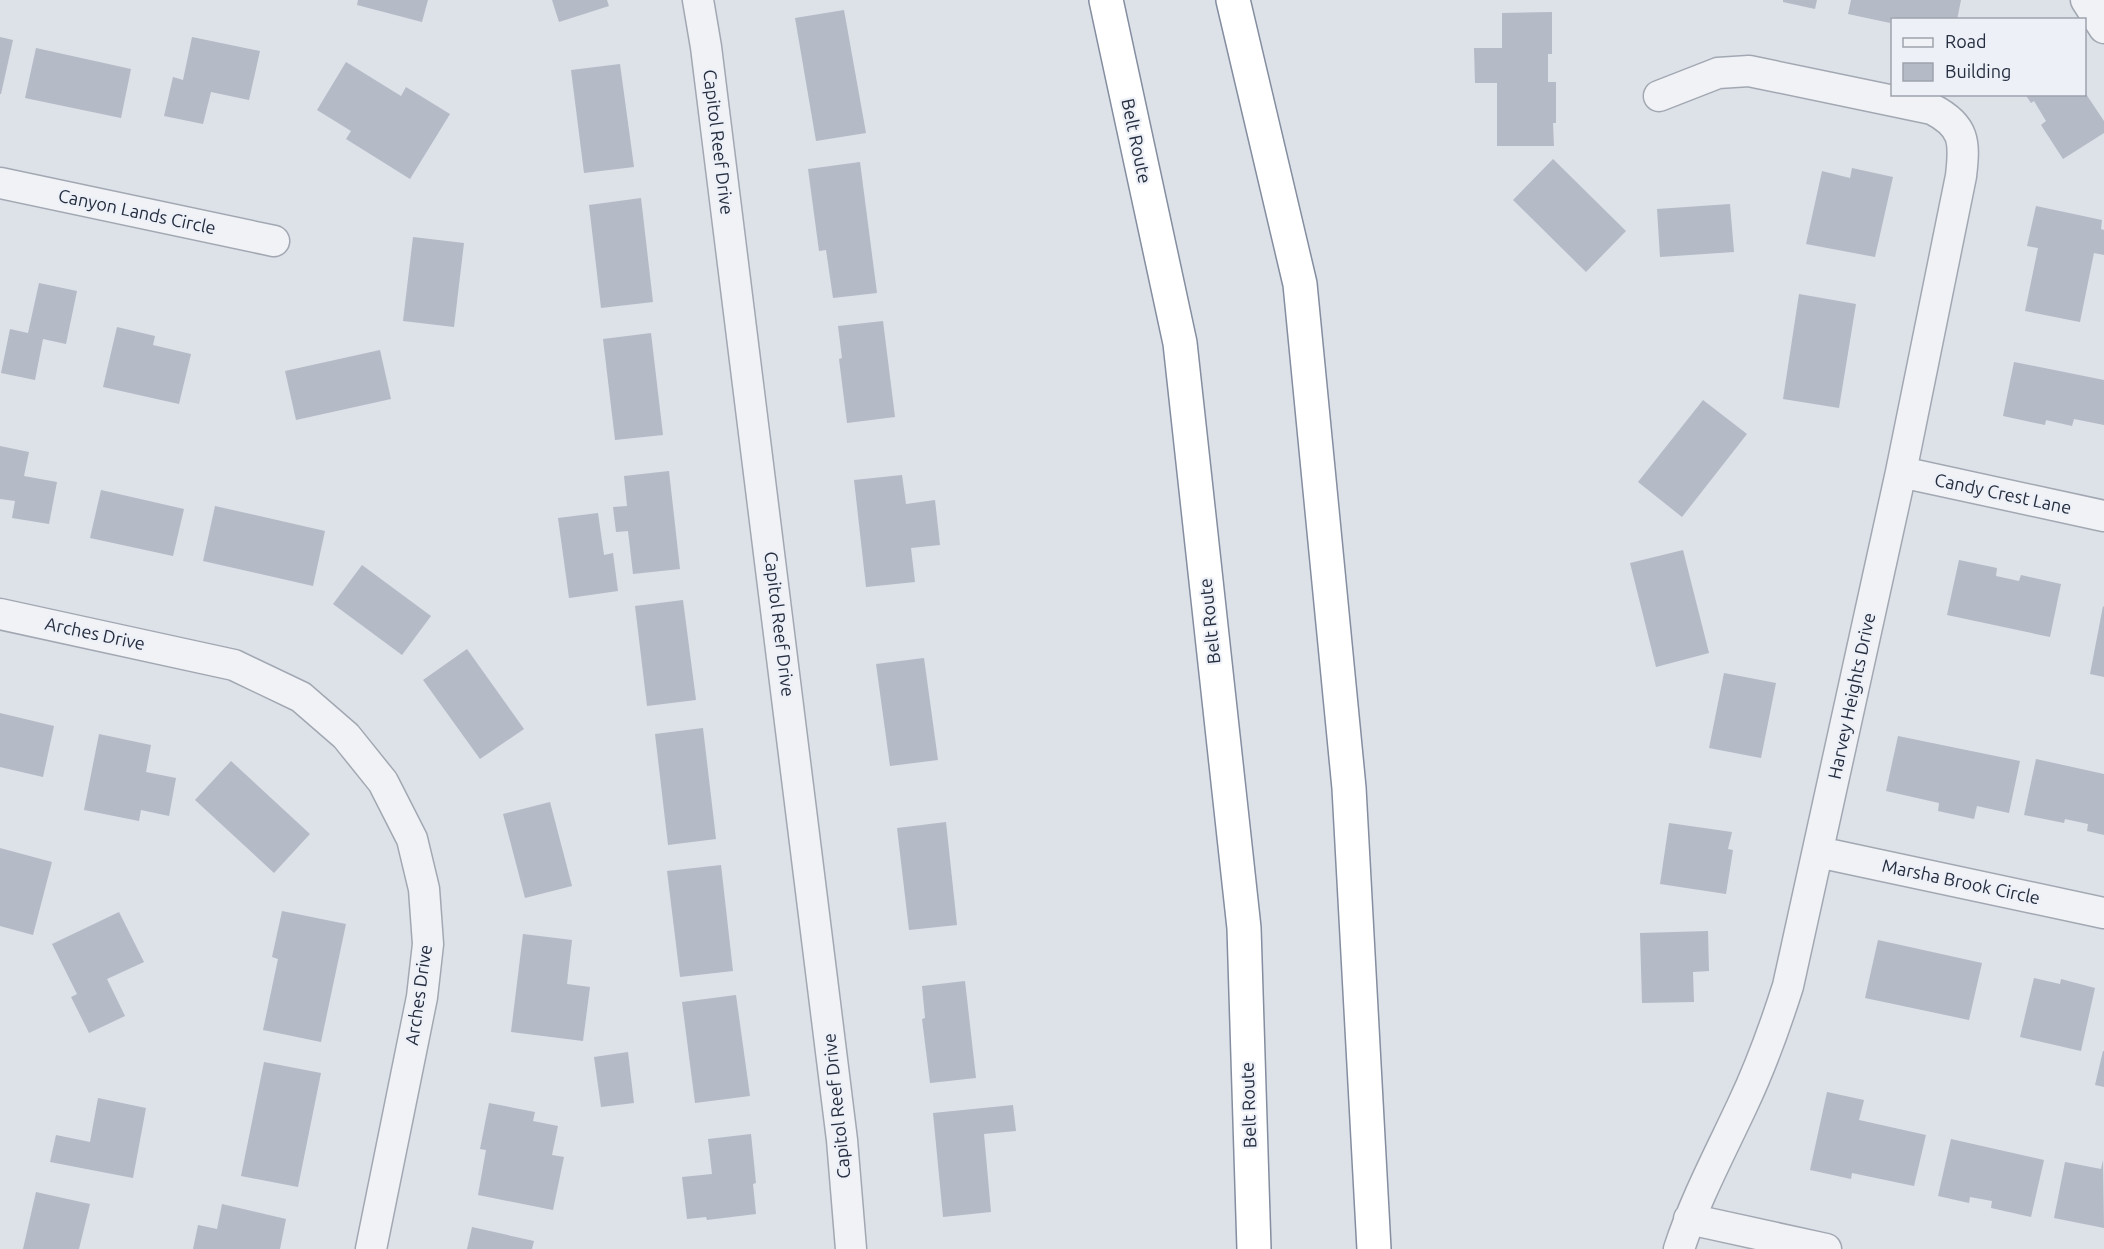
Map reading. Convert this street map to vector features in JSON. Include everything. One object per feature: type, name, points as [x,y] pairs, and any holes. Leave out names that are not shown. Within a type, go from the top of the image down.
[{"type":"highway","name":"Belt Route","points":[[1106,0],[1180,343],[1244,928],[1254,1249]]},
{"type":"highway","points":[[1233,0],[1300,284],[1349,788],[1374,1249]]},
{"type":"street","name":"Capitol Reef Drive","points":[[698,0],[706,47],[784,660],[843,1140],[851,1249]]},
{"type":"street","points":[[2086,0],[2104,28]]},
{"type":"street","name":"Harvey Heights Drive","points":[[1659,96],[1718,73],[1749,71],[1932,110],[1945,116],[1956,126],[1964,149],[1961,176],[1901,472],[1788,986],[1743,1103],[1689,1219],[1679,1249]]},
{"type":"street","name":"Canyon Lands Circle","points":[[0,183],[274,241]]},
{"type":"street","name":"Candy Crest Lane","points":[[1901,472],[2104,516]]},
{"type":"street","name":"Arches Drive","points":[[0,614],[234,664],[301,697],[346,736],[383,782],[412,839],[424,889],[428,944],[423,998],[371,1249]]},
{"type":"street","name":"Marsha Brook Circle","points":[[1818,852],[2104,913]]},
{"type":"street","points":[[1689,1219],[1826,1249]]},
{"type":"building","points":[[358,0],[428,0],[422,22],[357,5]]},
{"type":"building","points":[[552,0],[607,0],[609,6],[559,22]]},
{"type":"building","points":[[1783,0],[1817,0],[1815,9],[1783,2]]},
{"type":"building","points":[[1851,0],[1961,0],[1957,18],[1891,17],[1890,23],[1848,14]]},
{"type":"building","points":[[844,10],[866,133],[816,141],[795,18]]},
{"type":"building","points":[[1552,12],[1552,54],[1548,54],[1548,82],[1556,82],[1554,146],[1497,146],[1497,83],[1475,83],[1474,48],[1502,48],[1502,13]]},
{"type":"building","points":[[0,37],[13,40],[1,94],[0,94]]},
{"type":"building","points":[[192,37],[260,51],[249,100],[211,92],[203,124],[164,116],[173,77],[183,80]]},
{"type":"building","points":[[36,48],[131,69],[121,118],[25,98]]},
{"type":"building","points":[[346,62],[401,96],[406,87],[450,114],[410,179],[346,139],[351,131],[317,110]]},
{"type":"building","points":[[620,64],[634,167],[584,173],[571,70]]},
{"type":"building","points":[[2086,94],[2104,121],[2104,133],[2063,159],[2041,125],[2046,121],[2034,101],[2031,103],[2026,96],[2086,96]]},
{"type":"building","points":[[1553,159],[1626,231],[1586,272],[1513,200]]},
{"type":"building","points":[[860,162],[877,293],[833,298],[826,250],[819,251],[808,169]]},
{"type":"building","points":[[1852,168],[1893,177],[1875,257],[1806,244],[1822,171],[1850,178]]},
{"type":"building","points":[[641,198],[653,302],[601,308],[589,205]]},
{"type":"building","points":[[1730,204],[1734,252],[1660,257],[1657,209]]},
{"type":"building","points":[[2036,206],[2102,220],[2104,255],[2094,253],[2080,322],[2025,311],[2038,248],[2027,246]]},
{"type":"building","points":[[413,237],[464,243],[454,327],[403,321]]},
{"type":"building","points":[[39,283],[77,291],[66,344],[43,339],[35,380],[1,373],[10,329],[28,333]]},
{"type":"building","points":[[1799,294],[1856,304],[1839,408],[1783,399]]},
{"type":"building","points":[[883,321],[895,417],[847,423],[839,359],[842,358],[838,326]]},
{"type":"building","points":[[117,327],[155,336],[153,345],[191,354],[179,404],[103,387]]},
{"type":"building","points":[[651,333],[663,435],[615,440],[603,339]]},
{"type":"building","points":[[380,350],[391,399],[296,420],[285,371]]},
{"type":"building","points":[[2014,362],[2104,380],[2104,425],[2074,419],[2072,426],[2046,420],[2045,425],[2003,416]]},
{"type":"building","points":[[1703,400],[1747,434],[1682,517],[1638,482]]},
{"type":"building","points":[[0,446],[29,452],[24,476],[57,482],[49,524],[12,518],[15,501],[0,499]]},
{"type":"building","points":[[669,471],[680,569],[633,574],[628,531],[616,532],[613,507],[627,506],[624,476]]},
{"type":"building","points":[[902,475],[906,504],[935,500],[940,545],[911,548],[915,582],[866,587],[854,480]]},
{"type":"building","points":[[101,490],[184,509],[173,556],[90,538]]},
{"type":"building","points":[[215,506],[325,531],[313,586],[203,561]]},
{"type":"building","points":[[598,513],[604,555],[613,553],[618,591],[569,598],[558,518]]},
{"type":"building","points":[[1683,550],[1709,653],[1656,667],[1630,563]]},
{"type":"building","points":[[1959,560],[1997,568],[1996,576],[2019,581],[2021,575],[2061,584],[2050,637],[1947,615]]},
{"type":"building","points":[[362,565],[431,616],[402,655],[333,604]]},
{"type":"building","points":[[683,600],[696,700],[647,706],[635,606]]},
{"type":"building","points":[[2104,607],[2104,677],[2090,674]]},
{"type":"building","points":[[467,649],[524,729],[480,759],[423,680]]},
{"type":"building","points":[[924,658],[938,760],[890,766],[876,664]]},
{"type":"building","points":[[1724,673],[1776,683],[1761,758],[1709,748]]},
{"type":"building","points":[[0,713],[54,726],[43,777],[0,767]]},
{"type":"building","points":[[703,728],[716,839],[668,845],[655,734]]},
{"type":"building","points":[[99,734],[151,745],[146,772],[176,778],[169,816],[141,810],[139,821],[84,810]]},
{"type":"building","points":[[1898,736],[2020,761],[2009,813],[1977,806],[1974,819],[1938,811],[1939,803],[1886,791]]},
{"type":"building","points":[[2036,759],[2104,774],[2104,835],[2087,831],[2088,824],[2065,819],[2064,823],[2024,815]]},
{"type":"building","points":[[231,761],[310,834],[274,873],[195,800]]},
{"type":"building","points":[[550,802],[572,886],[525,898],[503,814]]},
{"type":"building","points":[[946,822],[957,925],[909,930],[897,828]]},
{"type":"building","points":[[1669,823],[1732,832],[1728,849],[1733,850],[1726,894],[1660,884]]},
{"type":"building","points":[[0,848],[52,862],[33,935],[0,926]]},
{"type":"building","points":[[721,865],[733,971],[680,977],[667,871]]},
{"type":"building","points":[[282,911],[346,924],[321,1042],[263,1030],[278,959],[272,957]]},
{"type":"building","points":[[119,912],[144,962],[107,979],[125,1016],[89,1033],[71,997],[77,994],[52,944]]},
{"type":"building","points":[[1708,931],[1709,971],[1693,972],[1694,1002],[1642,1003],[1640,933]]},
{"type":"building","points":[[523,934],[572,940],[567,984],[590,987],[583,1041],[511,1032]]},
{"type":"building","points":[[1878,940],[1982,963],[1969,1020],[1865,998]]},
{"type":"building","points":[[2034,978],[2060,984],[2061,979],[2095,988],[2081,1051],[2020,1037]]},
{"type":"building","points":[[965,981],[976,1078],[930,1083],[922,1019],[925,1018],[922,986]]},
{"type":"building","points":[[736,995],[750,1096],[695,1103],[682,1002]]},
{"type":"building","points":[[2104,1051],[2104,1087],[2095,1085]]},
{"type":"building","points":[[628,1052],[634,1103],[601,1107],[594,1057]]},
{"type":"building","points":[[264,1062],[321,1073],[298,1187],[241,1176]]},
{"type":"building","points":[[1827,1092],[1864,1100],[1859,1120],[1926,1135],[1914,1186],[1852,1173],[1851,1179],[1810,1170]]},
{"type":"building","points":[[98,1098],[146,1108],[133,1178],[50,1162],[56,1135],[90,1142]]},
{"type":"building","points":[[489,1103],[535,1112],[533,1121],[558,1126],[552,1155],[564,1157],[553,1210],[478,1195],[486,1150],[480,1149]]},
{"type":"building","points":[[1013,1105],[1016,1131],[984,1134],[991,1212],[943,1217],[933,1113]]},
{"type":"building","points":[[751,1134],[756,1183],[753,1184],[756,1214],[707,1220],[706,1217],[687,1219],[682,1177],[712,1174],[708,1139]]},
{"type":"building","points":[[1951,1139],[2044,1160],[2031,1217],[1991,1208],[1992,1201],[1970,1197],[1969,1203],[1938,1196]]},
{"type":"building","points":[[2103,1160],[2104,1228],[2054,1218],[2065,1162],[2101,1169]]},
{"type":"building","points":[[36,1192],[90,1204],[79,1249],[23,1249]]},
{"type":"building","points":[[222,1204],[286,1219],[280,1249],[193,1249],[198,1225],[217,1229]]},
{"type":"building","points":[[472,1227],[534,1241],[532,1249],[467,1249]]}]
